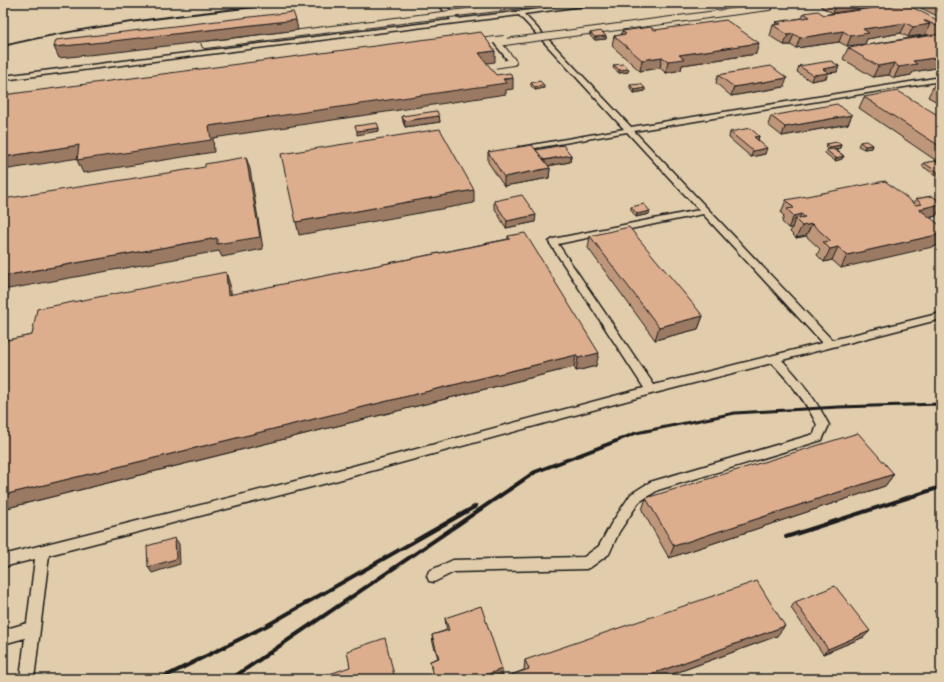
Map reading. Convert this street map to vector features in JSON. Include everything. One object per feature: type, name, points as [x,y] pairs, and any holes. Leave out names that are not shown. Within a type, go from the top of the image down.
[{"type":"lane","points":[[441,3],[456,21]]},
{"type":"lane","points":[[204,42],[205,45],[537,3]]},
{"type":"lane","points":[[3,78],[601,3]]},
{"type":"lane","points":[[494,60],[501,59],[487,41],[757,6],[751,3]]},
{"type":"lane","points":[[481,67],[513,62],[498,43],[769,8],[768,3]]},
{"type":"lane","points":[[520,13],[830,345]]},
{"type":"lane","points":[[516,150],[628,130],[941,79]]},
{"type":"lane","points":[[651,390],[553,242],[704,211]]},
{"type":"lane","points":[[3,561],[331,477],[651,390],[941,316]]},
{"type":"lane","points":[[434,576],[453,566],[586,563],[604,550],[615,528],[635,498],[654,486],[818,437],[823,426],[816,408],[787,372],[774,359]]},
{"type":"lane","points":[[27,679],[43,550]]},
{"type":"lane","points":[[3,637],[34,628]]},
{"type":"building","points":[[874,3],[883,3],[889,6],[906,4],[941,22],[941,28],[924,21],[930,24],[913,27],[906,23],[863,29],[869,33],[851,36],[843,31],[800,38],[794,34],[788,35],[773,25],[781,24],[776,22],[810,17],[804,13],[818,11],[824,15],[881,7]]},
{"type":"building","points":[[931,3],[941,3],[941,8]]},
{"type":"building","points":[[293,12],[296,20],[54,47],[56,40]]},
{"type":"building","points":[[726,20],[759,43],[679,55],[684,59],[668,61],[662,57],[642,60],[614,36],[626,34],[622,31],[650,27],[655,30]]},
{"type":"building","points":[[601,31],[606,36],[595,37],[590,33]]},
{"type":"building","points":[[481,32],[495,51],[479,53],[496,75],[510,73],[513,78],[503,79],[506,83],[209,126],[211,140],[77,160],[79,145],[3,157],[3,95]]},
{"type":"building","points":[[941,34],[941,57],[913,61],[917,64],[899,67],[894,63],[878,66],[848,48]]},
{"type":"building","points":[[831,61],[839,66],[823,69],[829,73],[813,75],[799,66]]},
{"type":"building","points":[[623,64],[629,69],[619,70],[614,65]]},
{"type":"building","points":[[771,66],[787,78],[734,87],[718,75]]},
{"type":"building","points":[[540,81],[544,85],[535,87],[531,83]]},
{"type":"building","points":[[641,84],[645,88],[635,90],[630,85]]},
{"type":"building","points":[[941,84],[941,89],[934,85]]},
{"type":"building","points":[[898,91],[941,117],[941,147],[864,97]]},
{"type":"building","points":[[837,104],[852,115],[785,127],[771,116]]},
{"type":"building","points":[[437,111],[439,116],[404,121],[402,116]]},
{"type":"building","points":[[377,123],[379,128],[357,131],[355,126]]},
{"type":"building","points":[[750,128],[759,136],[754,137],[767,148],[753,151],[730,132]]},
{"type":"building","points":[[440,129],[474,190],[296,222],[281,154]]},
{"type":"building","points":[[866,141],[872,145],[865,146],[860,142]]},
{"type":"building","points":[[837,142],[841,145],[830,147],[826,144]]},
{"type":"building","points":[[532,145],[550,168],[504,177],[488,152]]},
{"type":"building","points":[[563,145],[571,155],[544,160],[536,150]]},
{"type":"building","points":[[833,149],[844,156],[836,158],[826,150]]},
{"type":"building","points":[[246,157],[260,237],[217,244],[217,238],[3,276],[3,199],[205,167],[205,164]]},
{"type":"building","points":[[935,161],[941,164],[941,172],[939,173],[924,163]]},
{"type":"building","points":[[885,181],[916,205],[922,204],[916,199],[932,196],[941,202],[941,204],[919,209],[941,226],[941,234],[847,255],[838,247],[830,249],[823,242],[831,241],[812,224],[802,226],[795,219],[805,217],[801,214],[794,216],[787,209],[794,208],[786,200]]},
{"type":"building","points":[[522,195],[536,215],[507,221],[494,201]]},
{"type":"building","points":[[644,204],[650,211],[637,214],[631,207]]},
{"type":"building","points":[[629,227],[703,316],[659,327],[590,236]]},
{"type":"building","points":[[525,233],[599,353],[578,358],[576,355],[3,495],[3,341],[32,335],[37,309],[226,272],[228,295],[510,239],[508,236]]},
{"type":"building","points":[[858,433],[894,474],[674,546],[646,498]]},
{"type":"building","points":[[175,538],[176,559],[148,567],[147,546]]},
{"type":"building","points":[[757,581],[785,626],[638,679],[509,679],[508,676],[529,669],[525,660]]},
{"type":"building","points":[[835,586],[870,631],[828,649],[795,602]]},
{"type":"building","points":[[481,606],[502,669],[474,679],[435,679],[430,661],[439,658],[432,635],[449,630],[445,618]]},
{"type":"building","points":[[941,607],[941,614],[937,609]]},
{"type":"building","points":[[385,638],[395,679],[315,679],[350,667],[347,651]]},
{"type":"railway","points":[[3,46],[110,25],[182,15],[291,3]]},
{"type":"railway","points":[[616,441],[636,433],[735,413],[839,407],[941,404]]},
{"type":"railway","points":[[231,679],[535,472],[619,440]]},
{"type":"railway","points":[[786,537],[941,487]]},
{"type":"railway","points":[[160,679],[266,626],[476,506]]}]
